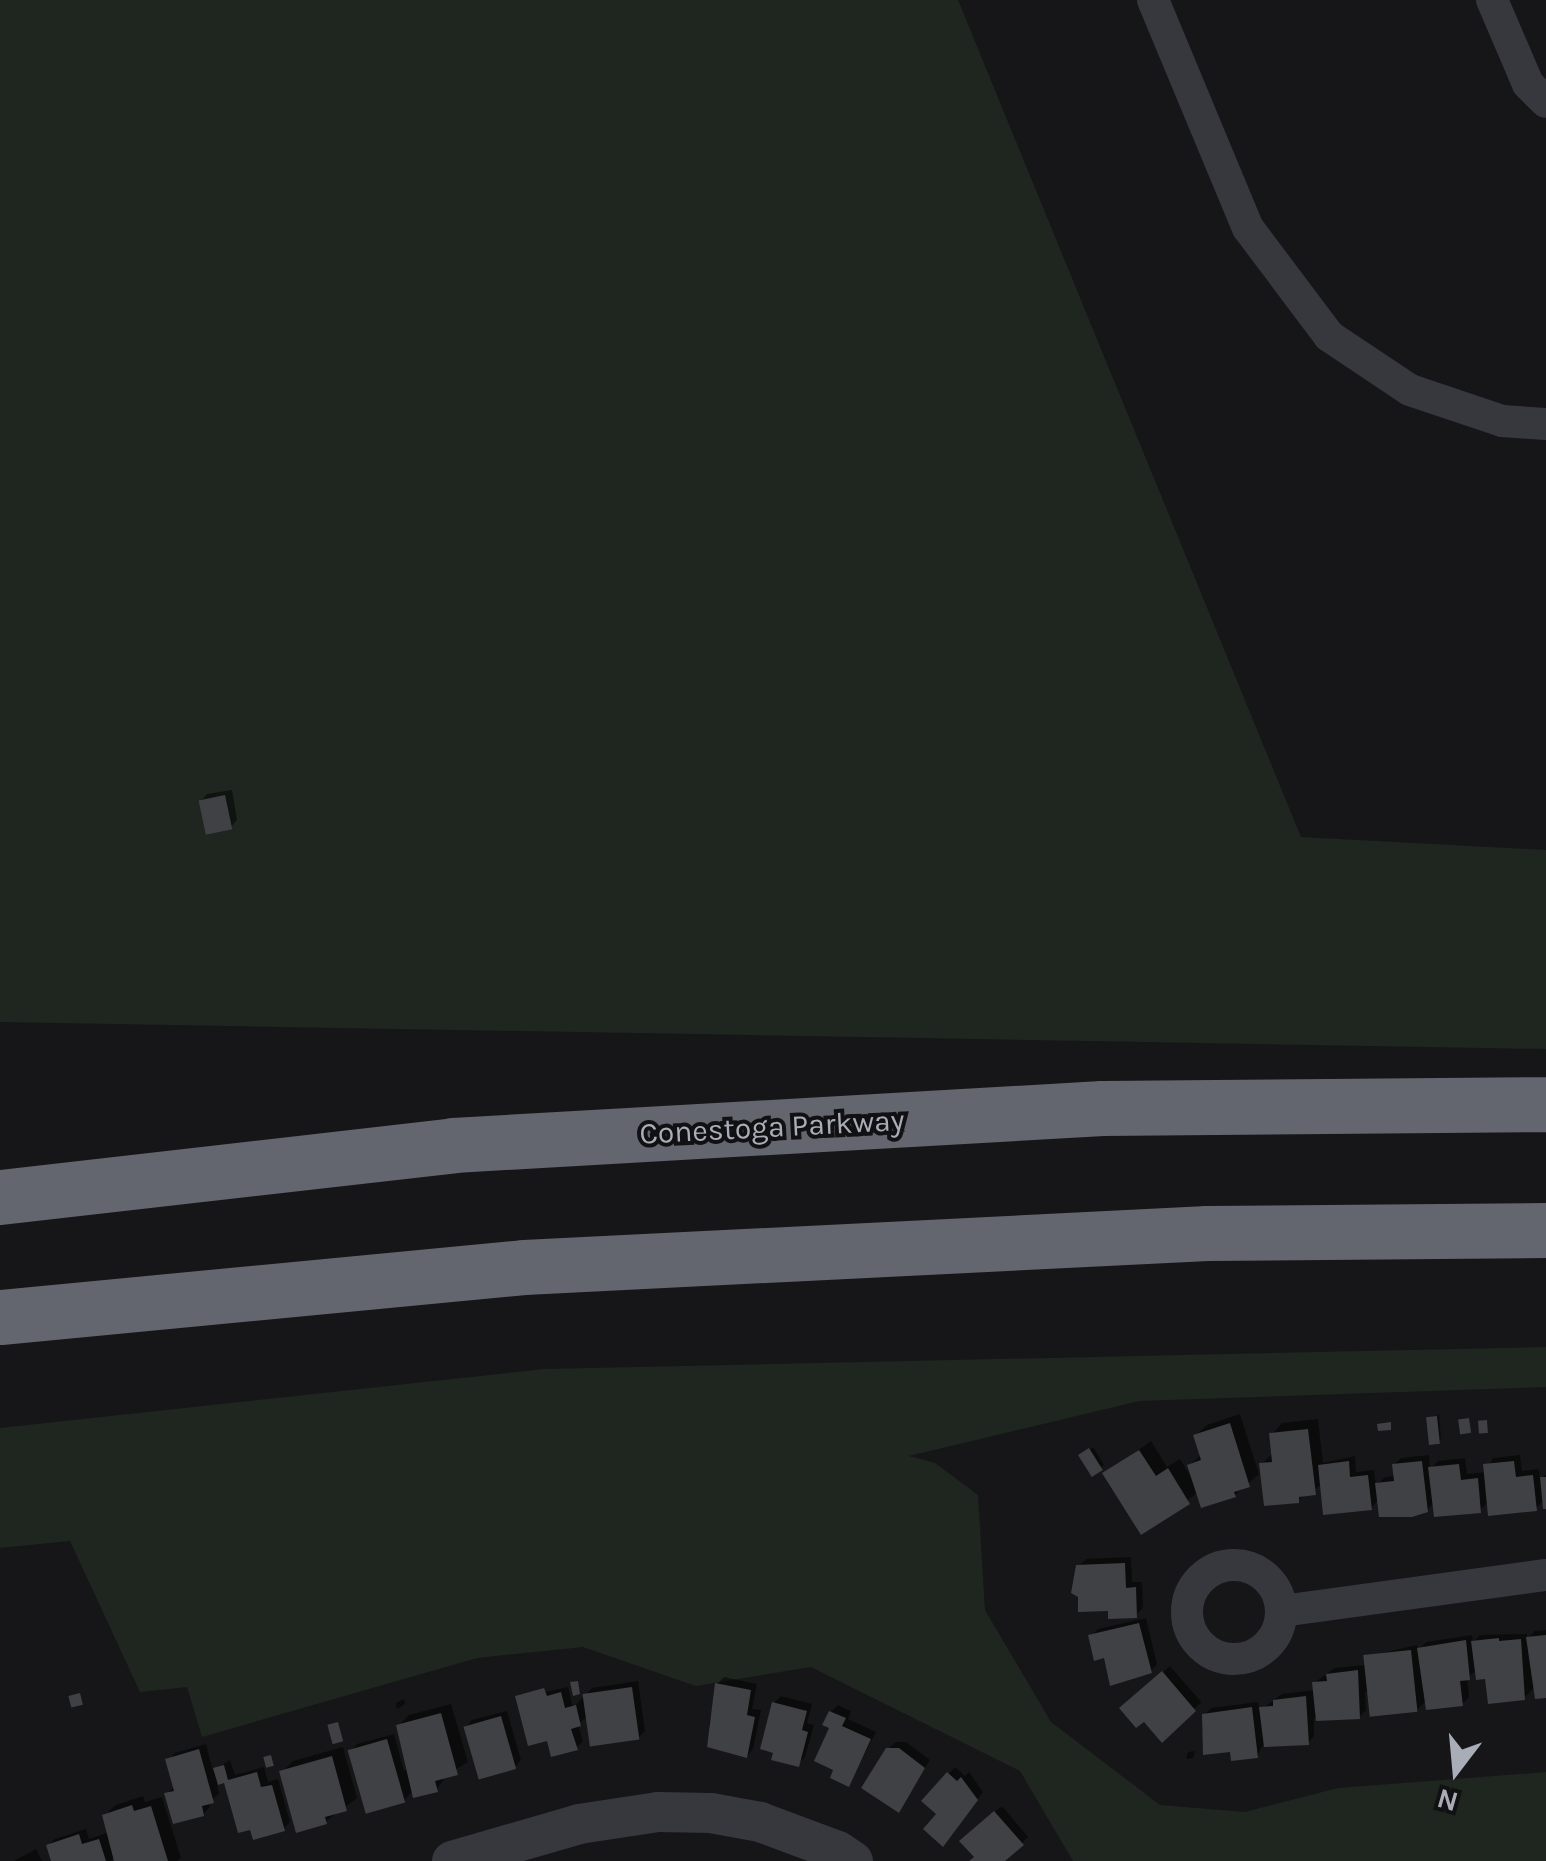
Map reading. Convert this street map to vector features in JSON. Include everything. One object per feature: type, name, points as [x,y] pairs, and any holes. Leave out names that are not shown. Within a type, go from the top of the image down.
[{"type":"highway","name":"Conestoga Parkway","points":[[0,1197],[453,1145],[1102,1108],[1546,1104]]},
{"type":"highway","points":[[0,1317],[524,1267],[1207,1233],[1546,1230]]},
{"type":"street","points":[[1153,0],[1248,228],[1330,336],[1410,390],[1502,421],[1546,424]]},
{"type":"street","points":[[1492,0],[1528,84],[1546,102]]},
{"type":"street","points":[[1282,1611],[1546,1575]]},
{"type":"street","points":[[452,1861],[578,1824],[658,1812],[711,1813],[760,1822],[838,1851],[853,1861]]},
{"type":"shaded area","points":[[0,0],[958,0],[1301,837],[1546,850],[1546,1049],[0,1022]]},
{"type":"shaded area","points":[[1546,1347],[1546,1387],[1139,1401],[909,1456],[935,1463],[978,1495],[985,1610],[1051,1722],[1160,1805],[1245,1812],[1338,1788],[1546,1772],[1546,1861],[1073,1861],[1020,1771],[811,1667],[696,1686],[583,1647],[477,1658],[202,1737],[187,1687],[140,1692],[70,1541],[0,1548],[0,1428],[544,1369]]},
{"type":"building","points":[[225,795],[232,829],[206,835],[199,801]]},
{"type":"building","points":[[1437,1416],[1440,1444],[1429,1445],[1426,1417]]},
{"type":"building","points":[[1469,1418],[1471,1433],[1460,1434],[1458,1420]]},
{"type":"building","points":[[1487,1420],[1488,1433],[1479,1434],[1478,1421]]},
{"type":"building","points":[[1391,1422],[1391,1430],[1378,1431],[1377,1424]]},
{"type":"building","points":[[1230,1423],[1250,1487],[1234,1492],[1236,1497],[1201,1508],[1187,1465],[1201,1460],[1193,1435]]},
{"type":"building","points":[[1308,1429],[1316,1495],[1299,1497],[1299,1503],[1264,1506],[1259,1463],[1272,1462],[1269,1433]]},
{"type":"building","points":[[1089,1448],[1103,1470],[1092,1477],[1078,1455]]},
{"type":"building","points":[[1139,1450],[1156,1476],[1168,1468],[1190,1504],[1141,1535],[1102,1473]]},
{"type":"building","points":[[1349,1461],[1350,1477],[1368,1475],[1372,1510],[1323,1515],[1318,1465]]},
{"type":"building","points":[[1422,1461],[1428,1512],[1412,1517],[1379,1517],[1375,1483],[1394,1481],[1392,1464]]},
{"type":"building","points":[[1514,1461],[1516,1477],[1533,1475],[1537,1511],[1488,1516],[1483,1464]]},
{"type":"building","points":[[1459,1464],[1461,1480],[1478,1478],[1481,1513],[1434,1517],[1428,1467]]},
{"type":"building","points":[[1540,1477],[1546,1477],[1546,1509],[1543,1509]]},
{"type":"building","points":[[1125,1563],[1126,1588],[1136,1587],[1137,1618],[1108,1619],[1108,1611],[1078,1612],[1078,1597],[1071,1593],[1076,1565]]},
{"type":"building","points":[[1139,1623],[1152,1673],[1110,1686],[1104,1658],[1094,1661],[1088,1635]]},
{"type":"building","points":[[1546,1635],[1546,1698],[1535,1699],[1526,1637]]},
{"type":"building","points":[[1521,1639],[1525,1700],[1488,1704],[1485,1679],[1476,1680],[1471,1641]]},
{"type":"building","points":[[1466,1640],[1470,1680],[1460,1681],[1463,1706],[1426,1710],[1417,1648]]},
{"type":"building","points":[[1411,1650],[1417,1712],[1370,1717],[1363,1655]]},
{"type":"building","points":[[1358,1670],[1360,1719],[1316,1721],[1312,1682],[1327,1681],[1326,1674]]},
{"type":"building","points":[[1162,1671],[1196,1711],[1162,1743],[1144,1722],[1136,1728],[1119,1708]]},
{"type":"building","points":[[578,1681],[580,1694],[573,1696],[570,1682]]},
{"type":"building","points":[[715,1683],[751,1690],[747,1715],[755,1717],[747,1758],[707,1747]]},
{"type":"building","points":[[632,1687],[639,1739],[590,1746],[582,1694]]},
{"type":"building","points":[[544,1688],[547,1696],[561,1692],[565,1708],[576,1705],[581,1726],[571,1729],[578,1750],[551,1757],[547,1741],[528,1746],[515,1696]]},
{"type":"building","points":[[80,1693],[83,1705],[71,1708],[68,1696]]},
{"type":"building","points":[[1306,1696],[1309,1745],[1264,1747],[1259,1707],[1273,1706],[1273,1700]]},
{"type":"building","points":[[772,1702],[807,1711],[802,1730],[808,1732],[799,1767],[771,1760],[773,1753],[760,1749]]},
{"type":"building","points":[[1252,1707],[1258,1758],[1231,1761],[1230,1752],[1203,1755],[1202,1714]]},
{"type":"building","points":[[829,1711],[846,1718],[842,1726],[871,1739],[849,1787],[830,1778],[833,1770],[814,1761],[829,1728],[822,1725]]},
{"type":"building","points":[[441,1713],[458,1775],[435,1781],[438,1792],[413,1798],[396,1725]]},
{"type":"building","points":[[501,1716],[516,1769],[479,1780],[464,1727]]},
{"type":"building","points":[[338,1722],[343,1741],[333,1744],[327,1725]]},
{"type":"building","points":[[387,1739],[405,1802],[366,1814],[348,1750]]},
{"type":"building","points":[[886,1748],[899,1748],[925,1768],[899,1813],[861,1788]]},
{"type":"building","points":[[199,1749],[214,1803],[202,1806],[204,1816],[173,1824],[164,1793],[174,1791],[165,1759]]},
{"type":"building","points":[[271,1755],[274,1766],[266,1768],[263,1757]]},
{"type":"building","points":[[332,1756],[347,1811],[325,1817],[327,1824],[296,1833],[279,1771]]},
{"type":"building","points":[[224,1765],[228,1780],[257,1772],[261,1787],[272,1785],[285,1831],[253,1840],[250,1830],[238,1833],[224,1783],[218,1785],[213,1768]]},
{"type":"building","points":[[947,1772],[957,1781],[961,1777],[978,1800],[943,1847],[923,1829],[936,1814],[921,1801]]},
{"type":"building","points":[[132,1805],[134,1811],[151,1806],[168,1861],[114,1861],[102,1815]]},
{"type":"building","points":[[994,1811],[1024,1845],[1005,1861],[969,1861],[974,1857],[959,1841]]},
{"type":"building","points":[[79,1834],[82,1844],[99,1839],[106,1861],[51,1861],[46,1845]]}]
